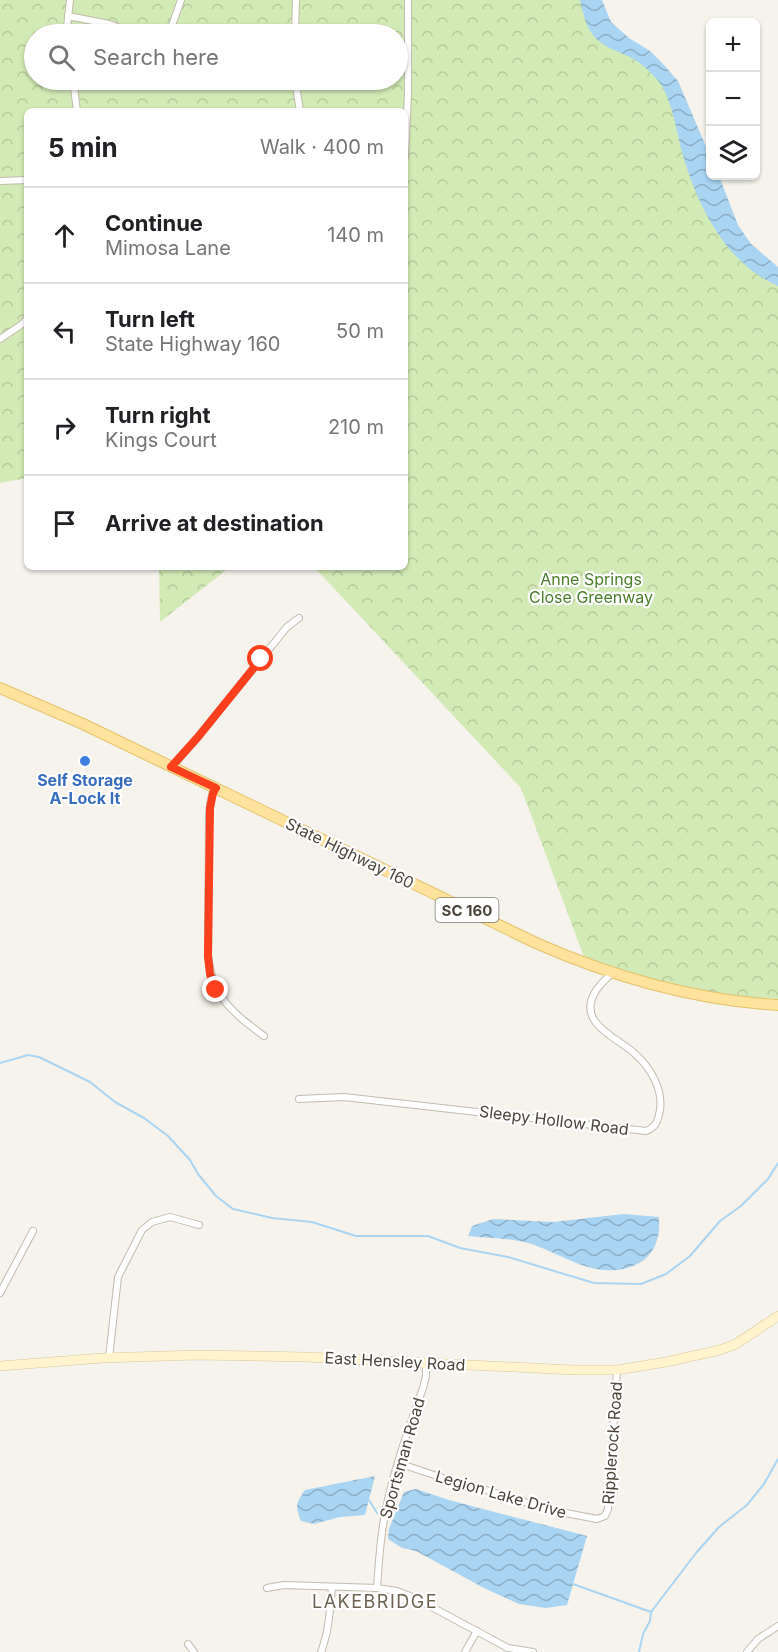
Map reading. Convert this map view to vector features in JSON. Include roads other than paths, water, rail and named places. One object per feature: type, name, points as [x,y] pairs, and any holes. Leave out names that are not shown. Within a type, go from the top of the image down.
[{"type":"main road","name":"State Highway 160","points":[[0,688],[83,724],[536,943],[612,973],[660,987],[733,1001],[778,1005]]},
{"type":"main road","name":"East Hensley Road","points":[[0,1366],[109,1358],[208,1355],[617,1370],[666,1362],[730,1347],[778,1316]]},
{"type":"street","points":[[68,24],[70,0]]},
{"type":"street","points":[[173,24],[181,0]]},
{"type":"street","points":[[295,24],[296,0]]},
{"type":"street","points":[[407,108],[408,0]]},
{"type":"street","points":[[68,16],[109,24]]},
{"type":"street","points":[[74,90],[77,108]]},
{"type":"street","points":[[297,90],[300,108]]},
{"type":"street","points":[[0,182],[24,180]]},
{"type":"street","points":[[0,339],[24,323]]},
{"type":"street","points":[[171,767],[198,737],[286,627],[299,618]]},
{"type":"street","points":[[216,788],[210,800],[209,818],[208,956],[210,974],[222,999],[264,1036]]},
{"type":"street","name":"Sleepy Hollow Road","points":[[299,1099],[344,1097],[646,1131],[657,1124],[660,1109],[658,1087],[648,1068],[634,1053],[596,1024],[590,1009],[594,993],[612,973]]},
{"type":"street","points":[[109,1358],[117,1277],[142,1230],[152,1222],[170,1217],[199,1225]]},
{"type":"street","points":[[0,1293],[33,1231]]},
{"type":"street","name":"Sportsman Road","points":[[377,1588],[381,1535],[386,1508],[423,1388],[426,1363]]},
{"type":"street","name":"Ripplerock Road","points":[[605,1516],[608,1509],[617,1370]]},
{"type":"street","name":"Legion Lake Drive","points":[[398,1463],[550,1510],[597,1519],[605,1516]]},
{"type":"street","points":[[267,1588],[284,1585],[377,1588],[397,1591],[415,1598],[508,1648],[533,1652]]},
{"type":"street","points":[[321,1652],[329,1626],[332,1587]]},
{"type":"street","points":[[747,1652],[758,1639],[778,1626]]},
{"type":"street","points":[[465,1652],[477,1631]]},
{"type":"street","points":[[188,1644],[194,1652]]},
{"type":"water","points":[[580,0],[602,0],[611,22],[629,38],[650,51],[678,81],[706,147],[706,180],[721,180],[738,225],[751,244],[778,267],[778,286],[759,276],[743,263],[728,247],[705,212],[688,172],[672,109],[657,79],[639,62],[597,40],[583,14]]},
{"type":"water","points":[[624,1214],[659,1217],[659,1231],[653,1250],[646,1258],[619,1270],[588,1267],[521,1241],[468,1236],[472,1226],[493,1219],[553,1222]]},
{"type":"water","points":[[375,1476],[365,1515],[340,1517],[314,1524],[301,1521],[297,1504],[305,1490]]},
{"type":"water","points":[[416,1489],[449,1500],[587,1536],[567,1605],[546,1608],[519,1604],[416,1551],[402,1548],[388,1539],[389,1529],[404,1492]]},
{"type":"waterway","points":[[0,1063],[28,1055],[39,1057],[90,1082],[115,1102],[144,1118],[168,1136],[190,1160],[216,1196],[233,1209],[272,1218],[312,1222],[356,1236],[428,1236],[460,1248],[508,1257],[594,1283],[641,1284],[666,1274],[690,1256],[720,1221],[741,1206],[768,1179],[778,1163]]},
{"type":"waterway","points":[[639,1652],[651,1612],[719,1527],[747,1505],[764,1484],[778,1459]]},
{"type":"waterway","points":[[369,1500],[377,1513]]},
{"type":"waterway","points":[[573,1584],[651,1612]]},
{"type":"place","name":"Self Storage A-Lock It","points":[[85,761]]},
{"type":"district","name":"LAKEBRIDGE","points":[[375,1601]]},
{"type":"park label","name":"Anne Springs Close Greenway","points":[[591,588]]}]
